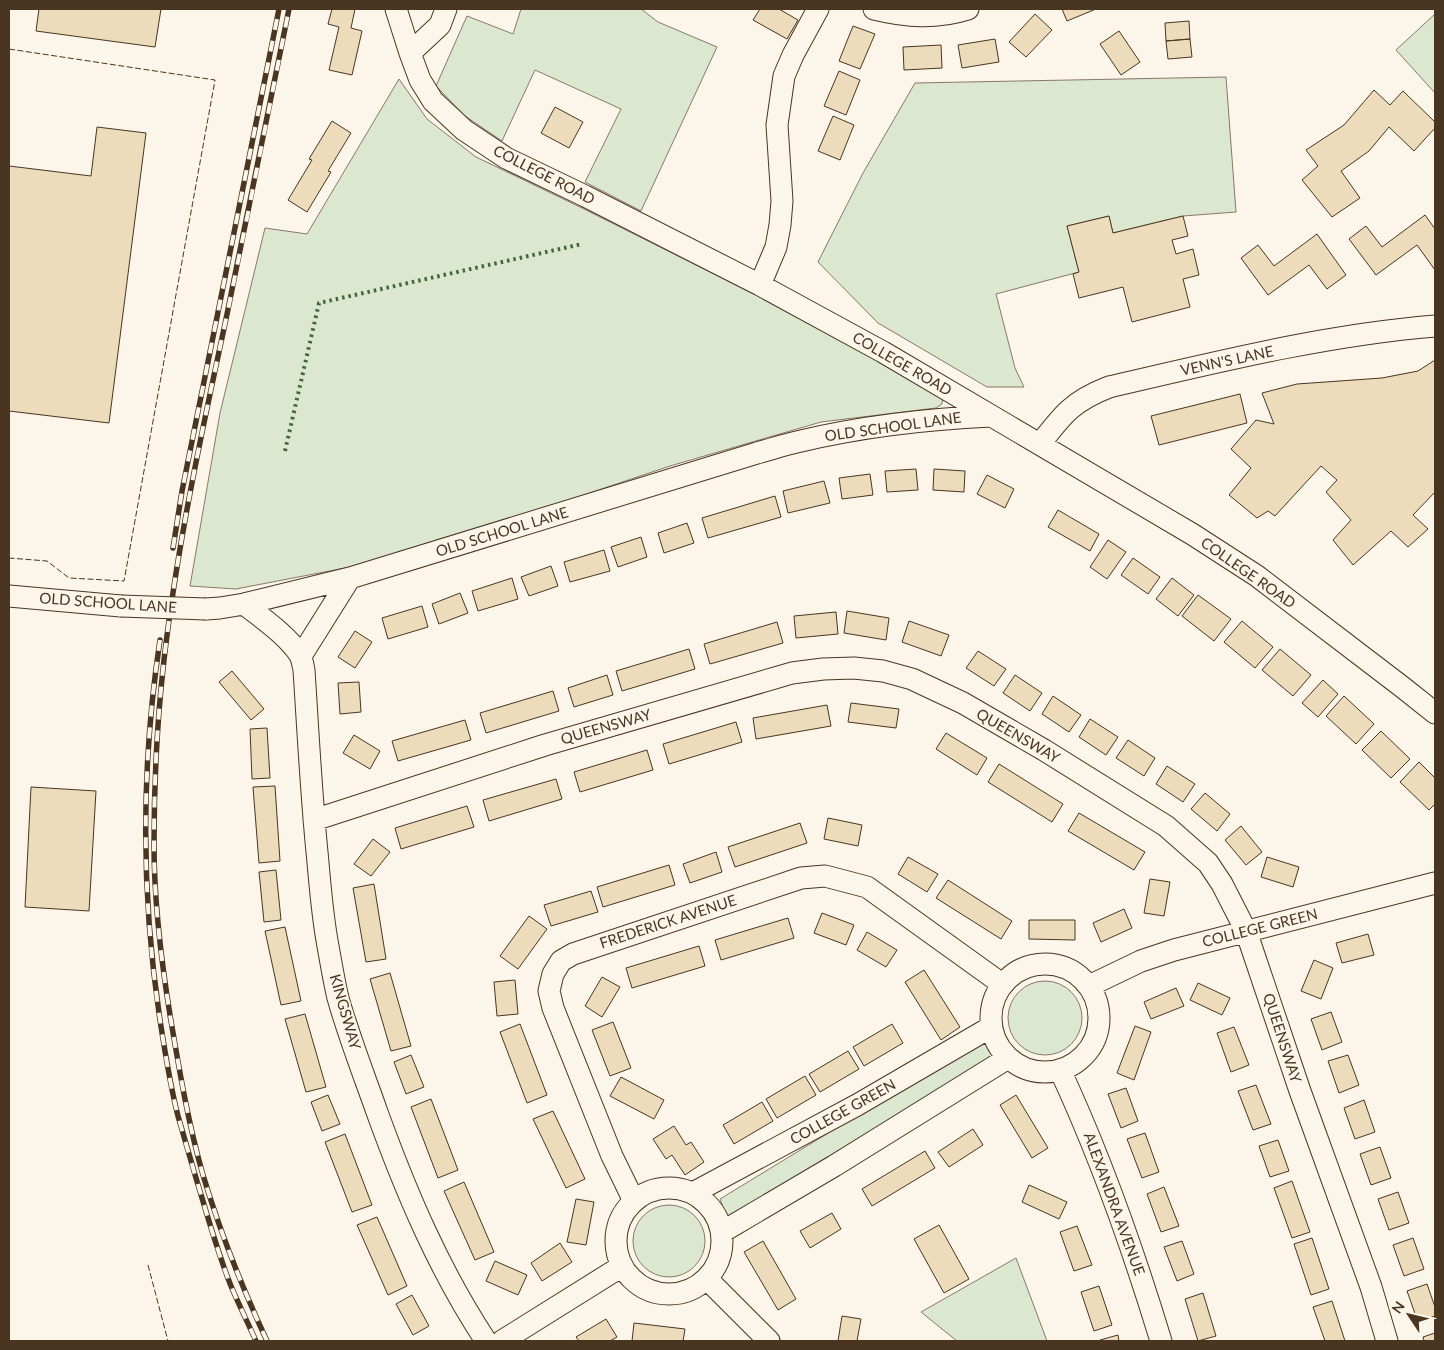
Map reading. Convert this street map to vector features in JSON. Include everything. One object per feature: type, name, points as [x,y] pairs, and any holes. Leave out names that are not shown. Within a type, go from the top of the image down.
[{"type":"street","name":"COLLEGE ROAD","points":[[396,9],[420,80],[434,101],[464,130],[506,158],[760,285],[883,352],[1192,534],[1256,576],[1435,713]]},
{"type":"street","points":[[410,53],[440,25],[446,9]]},
{"type":"street","points":[[760,285],[776,247],[780,225],[782,200],[777,125],[784,76],[818,9]]},
{"type":"street","points":[[874,9],[924,17],[951,14],[968,9]]},
{"type":"street","name":"VENN'S LANE","points":[[1040,444],[1060,418],[1075,404],[1089,395],[1110,387],[1308,344],[1365,334],[1435,326]]},
{"type":"street","name":"OLD SCHOOL LANE","points":[[9,596],[121,606],[206,609],[244,604],[350,578],[800,441],[845,432],[909,423],[991,416]]},
{"type":"street","points":[[244,604],[270,624],[301,656],[350,578]]},
{"type":"street","name":"KINGSWAY","points":[[301,656],[304,670],[320,890],[338,998],[357,1057],[401,1176],[422,1225],[442,1268],[467,1314],[486,1341]]},
{"type":"street","name":"QUEENSWAY","points":[[314,820],[545,745],[792,673],[854,668],[882,671],[912,680],[963,703],[1044,750],[1166,826],[1208,863],[1222,884],[1246,931],[1300,1091],[1371,1287],[1387,1341]]},
{"type":"street","name":"FREDERICK AVENUE","points":[[634,1201],[608,1148],[551,999],[549,991],[553,974],[561,961],[572,954],[801,878],[825,876],[867,887],[1002,984]]},
{"type":"street","name":"COLLEGE GREEN","points":[[1090,986],[1141,961],[1174,950],[1435,883]]},
{"type":"street","points":[[1032,964],[1054,964],[1073,971],[1090,986],[1097,1001],[1099,1022],[1093,1043],[1086,1053],[1073,1064],[1060,1070],[1038,1072],[1021,1067],[1008,1058],[997,1043],[991,1027],[992,1005],[1002,984],[1015,972],[1032,964]]},
{"type":"street","name":"COLLEGE GREEN","points":[[693,1193],[857,1105],[991,1027]]},
{"type":"street","points":[[722,1232],[834,1166],[1008,1058]]},
{"type":"street","name":"ALEXANDRA AVENUE","points":[[1060,1070],[1078,1109],[1134,1255],[1162,1341]]},
{"type":"street","points":[[675,1188],[693,1193],[703,1200],[714,1212],[722,1232],[722,1250],[714,1269],[699,1285],[684,1292],[672,1294],[656,1292],[641,1286],[622,1266],[616,1247],[617,1230],[622,1217],[634,1201],[650,1191],[675,1188]]},
{"type":"street","points":[[502,1341],[622,1266]]},
{"type":"street","points":[[706,1278],[769,1341]]},
{"type":"green space","points":[[521,9],[641,9],[658,22],[717,47],[641,211],[585,182],[621,109],[535,70],[502,141],[465,116],[436,86],[467,16],[513,34]]},
{"type":"green space","points":[[1435,14],[1435,93],[1396,50]]},
{"type":"green space","points":[[1226,77],[1236,212],[1183,216],[1113,233],[1109,216],[1067,226],[1079,272],[996,294],[1015,368],[1024,387],[987,387],[878,323],[818,262],[863,173],[915,83]]},
{"type":"green space","points":[[399,79],[427,119],[476,157],[756,295],[943,396],[942,404],[936,408],[821,422],[670,466],[521,516],[350,567],[236,589],[190,586],[220,413],[265,228],[307,234]]},
{"type":"green space","points":[[1045,981],[1059,984],[1071,992],[1079,1004],[1082,1018],[1079,1032],[1071,1044],[1059,1052],[1045,1055],[1031,1052],[1019,1044],[1011,1032],[1008,1018],[1011,1004],[1019,992],[1031,984]]},
{"type":"green space","points":[[986,1041],[988,1048],[994,1056],[727,1218],[720,1199],[861,1113]]},
{"type":"green space","points":[[676,1205],[695,1215],[703,1227],[705,1241],[703,1255],[695,1267],[683,1275],[662,1277],[643,1267],[635,1255],[633,1234],[643,1215],[655,1207]]},
{"type":"green space","points":[[1016,1258],[1047,1341],[957,1341],[921,1312]]},
{"type":"building","points":[[39,9],[161,9],[155,47],[36,31]]},
{"type":"building","points":[[332,9],[355,9],[351,28],[362,31],[352,75],[329,70],[339,27],[328,24]]},
{"type":"building","points":[[760,9],[779,9],[798,20],[787,39],[753,20]]},
{"type":"building","points":[[1062,9],[1096,9],[1067,21]]},
{"type":"building","points":[[1035,14],[1052,30],[1026,57],[1009,42]]},
{"type":"building","points":[[1189,21],[1190,39],[1166,41],[1165,23]]},
{"type":"building","points":[[853,26],[875,34],[860,69],[839,61]]},
{"type":"building","points":[[1119,31],[1140,62],[1121,75],[1100,44]]},
{"type":"building","points":[[995,39],[999,62],[962,68],[958,45]]},
{"type":"building","points":[[1190,39],[1192,57],[1168,59],[1166,41]]},
{"type":"building","points":[[941,45],[942,68],[904,70],[903,47]]},
{"type":"building","points":[[839,71],[860,80],[846,115],[824,106]]},
{"type":"building","points":[[1374,90],[1390,105],[1403,91],[1435,122],[1435,128],[1414,151],[1389,127],[1369,151],[1341,171],[1360,198],[1332,217],[1302,180],[1318,166],[1306,150],[1344,125]]},
{"type":"building","points":[[555,107],[583,122],[569,148],[541,133]]},
{"type":"building","points":[[833,116],[854,125],[840,160],[818,151]]},
{"type":"building","points":[[332,121],[351,133],[328,171],[331,172],[307,212],[288,200],[312,160],[309,159]]},
{"type":"building","points":[[97,127],[146,133],[109,423],[9,411],[9,166],[91,176]]},
{"type":"building","points":[[1425,215],[1435,229],[1435,270],[1417,245],[1376,275],[1349,239],[1366,226],[1382,247]]},
{"type":"building","points":[[1109,216],[1113,233],[1183,216],[1188,236],[1172,240],[1176,254],[1193,249],[1199,275],[1183,279],[1190,307],[1132,322],[1123,287],[1079,298],[1073,274],[1079,272],[1067,226]]},
{"type":"building","points":[[1317,234],[1346,275],[1327,289],[1309,265],[1268,295],[1241,258],[1258,245],[1274,266]]},
{"type":"building","points":[[1435,360],[1435,492],[1413,515],[1428,529],[1408,547],[1391,531],[1353,565],[1333,540],[1351,520],[1326,492],[1337,480],[1321,466],[1275,516],[1268,511],[1257,518],[1229,495],[1251,468],[1231,449],[1256,420],[1274,424],[1262,393],[1297,384],[1382,378],[1418,371]]},
{"type":"building","points":[[1240,394],[1247,423],[1159,445],[1151,416]]},
{"type":"building","points":[[916,469],[918,490],[887,492],[885,471]]},
{"type":"building","points":[[934,469],[965,471],[964,492],[933,490]]},
{"type":"building","points":[[870,474],[873,495],[842,499],[839,478]]},
{"type":"building","points":[[987,475],[1014,489],[1005,508],[977,494]]},
{"type":"building","points":[[824,481],[830,503],[788,513],[783,491]]},
{"type":"building","points":[[775,496],[781,517],[708,538],[702,518]]},
{"type":"building","points":[[1058,510],[1099,534],[1090,551],[1048,527]]},
{"type":"building","points":[[687,523],[694,543],[664,553],[658,533]]},
{"type":"building","points":[[641,537],[647,557],[618,567],[611,547]]},
{"type":"building","points":[[1108,540],[1126,552],[1107,579],[1090,567]]},
{"type":"building","points":[[604,550],[610,571],[570,582],[564,562]]},
{"type":"building","points":[[1133,558],[1160,577],[1148,594],[1121,575]]},
{"type":"building","points":[[551,566],[558,586],[529,596],[521,577]]},
{"type":"building","points":[[512,578],[518,599],[478,611],[472,591]]},
{"type":"building","points":[[1172,578],[1194,595],[1178,616],[1156,599]]},
{"type":"building","points":[[460,593],[468,613],[439,624],[432,604]]},
{"type":"building","points":[[1198,595],[1231,619],[1214,641],[1182,616]]},
{"type":"building","points":[[422,606],[428,627],[388,639],[382,618]]},
{"type":"building","points":[[847,611],[889,618],[886,640],[844,633]]},
{"type":"building","points":[[836,612],[838,634],[796,638],[794,616]]},
{"type":"building","points":[[909,621],[949,635],[941,656],[902,642]]},
{"type":"building","points":[[1242,621],[1273,647],[1255,668],[1224,642]]},
{"type":"building","points":[[777,622],[783,643],[710,664],[704,644]]},
{"type":"building","points":[[355,631],[372,642],[355,668],[338,657]]},
{"type":"building","points":[[689,649],[695,669],[622,691],[616,671]]},
{"type":"building","points":[[1280,649],[1311,675],[1293,696],[1262,670]]},
{"type":"building","points":[[978,651],[1006,669],[994,686],[966,668]]},
{"type":"building","points":[[232,671],[264,709],[251,720],[219,682]]},
{"type":"building","points":[[607,675],[613,695],[574,707],[568,688]]},
{"type":"building","points":[[1015,675],[1042,693],[1030,711],[1003,693]]},
{"type":"building","points":[[1323,680],[1338,694],[1318,717],[1302,703]]},
{"type":"building","points":[[359,682],[361,712],[340,714],[338,683]]},
{"type":"building","points":[[553,691],[559,711],[486,733],[480,713]]},
{"type":"building","points":[[1053,696],[1081,715],[1069,732],[1042,714]]},
{"type":"building","points":[[1344,696],[1374,724],[1356,744],[1326,716]]},
{"type":"building","points":[[851,703],[899,709],[896,728],[848,722]]},
{"type":"building","points":[[827,705],[831,726],[756,739],[753,718]]},
{"type":"building","points":[[1090,719],[1118,737],[1106,755],[1079,737]]},
{"type":"building","points":[[465,720],[471,740],[398,761],[392,741]]},
{"type":"building","points":[[736,722],[742,742],[669,764],[663,744]]},
{"type":"building","points":[[267,728],[270,778],[252,779],[250,729]]},
{"type":"building","points":[[1381,731],[1410,759],[1391,778],[1362,750]]},
{"type":"building","points":[[946,733],[987,758],[977,775],[936,749]]},
{"type":"building","points":[[354,735],[380,751],[370,769],[343,753]]},
{"type":"building","points":[[1128,740],[1155,758],[1144,776],[1116,758]]},
{"type":"building","points":[[647,750],[653,770],[580,792],[574,772]]},
{"type":"building","points":[[1419,762],[1435,778],[1435,804],[1429,810],[1400,782]]},
{"type":"building","points":[[999,764],[1063,804],[1052,822],[988,782]]},
{"type":"building","points":[[1167,766],[1195,784],[1183,802],[1156,784]]},
{"type":"building","points":[[556,779],[562,799],[489,821],[483,800]]},
{"type":"building","points":[[275,786],[280,861],[259,863],[253,787]]},
{"type":"building","points":[[31,787],[96,791],[89,911],[25,907]]},
{"type":"building","points":[[1205,793],[1230,814],[1217,831],[1191,809]]},
{"type":"building","points":[[467,806],[474,827],[401,849],[395,828]]},
{"type":"building","points":[[1079,813],[1145,852],[1134,870],[1068,831]]},
{"type":"building","points":[[828,818],[862,825],[858,846],[824,839]]},
{"type":"building","points":[[800,823],[807,843],[735,867],[728,847]]},
{"type":"building","points":[[1241,826],[1262,852],[1246,865],[1225,840]]},
{"type":"building","points":[[373,839],[390,852],[371,876],[354,864]]},
{"type":"building","points":[[716,852],[722,872],[690,883],[683,864]]},
{"type":"building","points":[[908,857],[938,874],[927,892],[898,874]]},
{"type":"building","points":[[1267,857],[1299,867],[1293,887],[1261,877]]},
{"type":"building","points":[[669,865],[675,885],[603,907],[597,887]]},
{"type":"building","points":[[276,870],[281,920],[264,922],[259,872]]},
{"type":"building","points":[[1150,879],[1170,882],[1164,916],[1144,913]]},
{"type":"building","points":[[948,880],[1012,921],[1001,939],[936,898]]},
{"type":"building","points":[[374,884],[386,959],[366,962],[353,888]]},
{"type":"building","points":[[591,891],[598,912],[551,926],[544,905]]},
{"type":"building","points":[[1124,909],[1132,928],[1101,942],[1093,923]]},
{"type":"building","points":[[822,913],[854,925],[846,945],[814,933]]},
{"type":"building","points":[[529,916],[547,929],[518,969],[500,956]]},
{"type":"building","points":[[788,918],[794,938],[721,960],[715,940]]},
{"type":"building","points":[[1029,920],[1075,920],[1075,940],[1029,939]]},
{"type":"building","points":[[285,927],[301,1001],[281,1005],[265,931]]},
{"type":"building","points":[[867,932],[897,950],[886,967],[857,950]]},
{"type":"building","points":[[1368,934],[1374,955],[1342,963],[1336,943]]},
{"type":"building","points":[[699,946],[705,966],[632,988],[626,968]]},
{"type":"building","points":[[1314,960],[1333,968],[1321,999],[1301,991]]},
{"type":"building","points":[[924,970],[960,1027],[941,1040],[905,982]]},
{"type":"building","points":[[390,973],[411,1046],[391,1051],[370,979]]},
{"type":"building","points":[[602,977],[620,987],[602,1017],[585,1006]]},
{"type":"building","points":[[515,980],[518,1014],[497,1016],[494,982]]},
{"type":"building","points":[[1198,983],[1230,998],[1222,1015],[1190,1000]]},
{"type":"building","points":[[1176,988],[1184,1006],[1151,1019],[1144,1002]]},
{"type":"building","points":[[1331,1012],[1342,1042],[1322,1050],[1311,1019]]},
{"type":"building","points":[[305,1014],[326,1087],[306,1092],[285,1019]]},
{"type":"building","points":[[613,1022],[631,1068],[610,1076],[592,1030]]},
{"type":"building","points":[[520,1024],[547,1095],[527,1103],[500,1032]]},
{"type":"building","points":[[892,1024],[903,1043],[864,1066],[853,1047]]},
{"type":"building","points":[[1135,1026],[1151,1032],[1134,1080],[1117,1073]]},
{"type":"building","points":[[1234,1027],[1249,1065],[1231,1072],[1217,1033]]},
{"type":"building","points":[[848,1051],[859,1069],[820,1092],[809,1074]]},
{"type":"building","points":[[411,1055],[424,1087],[406,1094],[394,1062]]},
{"type":"building","points":[[1348,1055],[1359,1085],[1339,1093],[1328,1061]]},
{"type":"building","points":[[805,1076],[816,1095],[777,1118],[766,1099]]},
{"type":"building","points":[[621,1077],[664,1100],[654,1119],[610,1096]]},
{"type":"building","points":[[1256,1085],[1271,1124],[1253,1130],[1238,1091]]},
{"type":"building","points":[[1126,1088],[1138,1121],[1121,1128],[1108,1094]]},
{"type":"building","points":[[328,1095],[340,1124],[322,1131],[311,1102]]},
{"type":"building","points":[[1016,1095],[1048,1148],[1032,1158],[1000,1105]]},
{"type":"building","points":[[431,1099],[458,1170],[438,1178],[411,1107]]},
{"type":"building","points":[[1364,1100],[1375,1132],[1355,1139],[1344,1108]]},
{"type":"building","points":[[762,1102],[773,1121],[734,1144],[723,1125]]},
{"type":"building","points":[[553,1111],[585,1179],[566,1188],[533,1119]]},
{"type":"building","points":[[674,1126],[686,1145],[691,1142],[704,1162],[685,1175],[672,1155],[666,1159],[653,1139]]},
{"type":"building","points":[[973,1129],[983,1145],[949,1167],[938,1152]]},
{"type":"building","points":[[1145,1133],[1159,1172],[1142,1178],[1127,1139]]},
{"type":"building","points":[[345,1134],[372,1205],[352,1212],[325,1142]]},
{"type":"building","points":[[1278,1140],[1289,1171],[1270,1177],[1259,1146]]},
{"type":"building","points":[[1380,1147],[1391,1178],[1371,1185],[1360,1154]]},
{"type":"building","points":[[925,1151],[935,1168],[872,1206],[862,1189]]},
{"type":"building","points":[[1292,1181],[1310,1232],[1292,1238],[1274,1188]]},
{"type":"building","points":[[464,1182],[494,1252],[475,1260],[444,1191]]},
{"type":"building","points":[[1029,1185],[1067,1202],[1059,1219],[1022,1202]]},
{"type":"building","points":[[1164,1187],[1179,1226],[1161,1232],[1147,1194]]},
{"type":"building","points":[[1398,1192],[1409,1223],[1389,1230],[1378,1199]]},
{"type":"building","points":[[576,1199],[594,1202],[586,1245],[567,1242]]},
{"type":"building","points":[[832,1213],[841,1229],[810,1248],[800,1231]]},
{"type":"building","points":[[377,1217],[407,1286],[388,1295],[357,1225]]},
{"type":"building","points":[[939,1225],[969,1279],[944,1293],[914,1239]]},
{"type":"building","points":[[1077,1226],[1092,1265],[1074,1271],[1060,1232]]},
{"type":"building","points":[[1312,1238],[1329,1289],[1311,1295],[1294,1244]]},
{"type":"building","points":[[1413,1238],[1424,1269],[1404,1276],[1393,1245]]},
{"type":"building","points":[[763,1241],[796,1299],[778,1310],[744,1252]]},
{"type":"building","points":[[1182,1241],[1194,1274],[1177,1281],[1164,1247]]},
{"type":"building","points":[[560,1243],[572,1262],[542,1281],[531,1263]]},
{"type":"building","points":[[495,1261],[527,1275],[518,1295],[486,1281]]},
{"type":"building","points":[[1427,1284],[1435,1307],[1435,1316],[1418,1322],[1407,1291]]},
{"type":"building","points":[[1099,1286],[1112,1325],[1094,1331],[1081,1292]]},
{"type":"building","points":[[1203,1293],[1216,1336],[1198,1341],[1185,1299]]},
{"type":"building","points":[[412,1295],[429,1326],[413,1335],[396,1304]]},
{"type":"building","points":[[1332,1301],[1345,1341],[1325,1341],[1313,1307]]},
{"type":"building","points":[[842,1316],[861,1319],[857,1341],[838,1341]]},
{"type":"building","points":[[606,1319],[617,1337],[610,1341],[579,1341],[576,1337]]},
{"type":"building","points":[[634,1323],[685,1329],[683,1341],[632,1341]]},
{"type":"building","points":[[1435,1333],[1435,1341],[1424,1341],[1423,1337]]},
{"type":"building","points":[[1118,1335],[1119,1341],[1100,1341],[1100,1340]]},
{"type":"railway","points":[[173,548],[182,491],[279,9]]},
{"type":"railway","points":[[267,1341],[224,1238],[203,1175],[188,1115],[170,1015],[161,951],[155,887],[154,822],[159,706],[176,575],[199,449],[289,9]]},
{"type":"railway","points":[[160,640],[149,735],[146,830],[149,925],[160,1020],[175,1104],[212,1232],[234,1293],[256,1341]]},
{"type":"hedge","points":[[285,451],[319,303],[582,244]]},
{"type":"fence","points":[[9,49],[215,80],[124,581],[69,578],[47,561],[9,558]]},
{"type":"fence","points":[[148,1265],[168,1341]]}]
